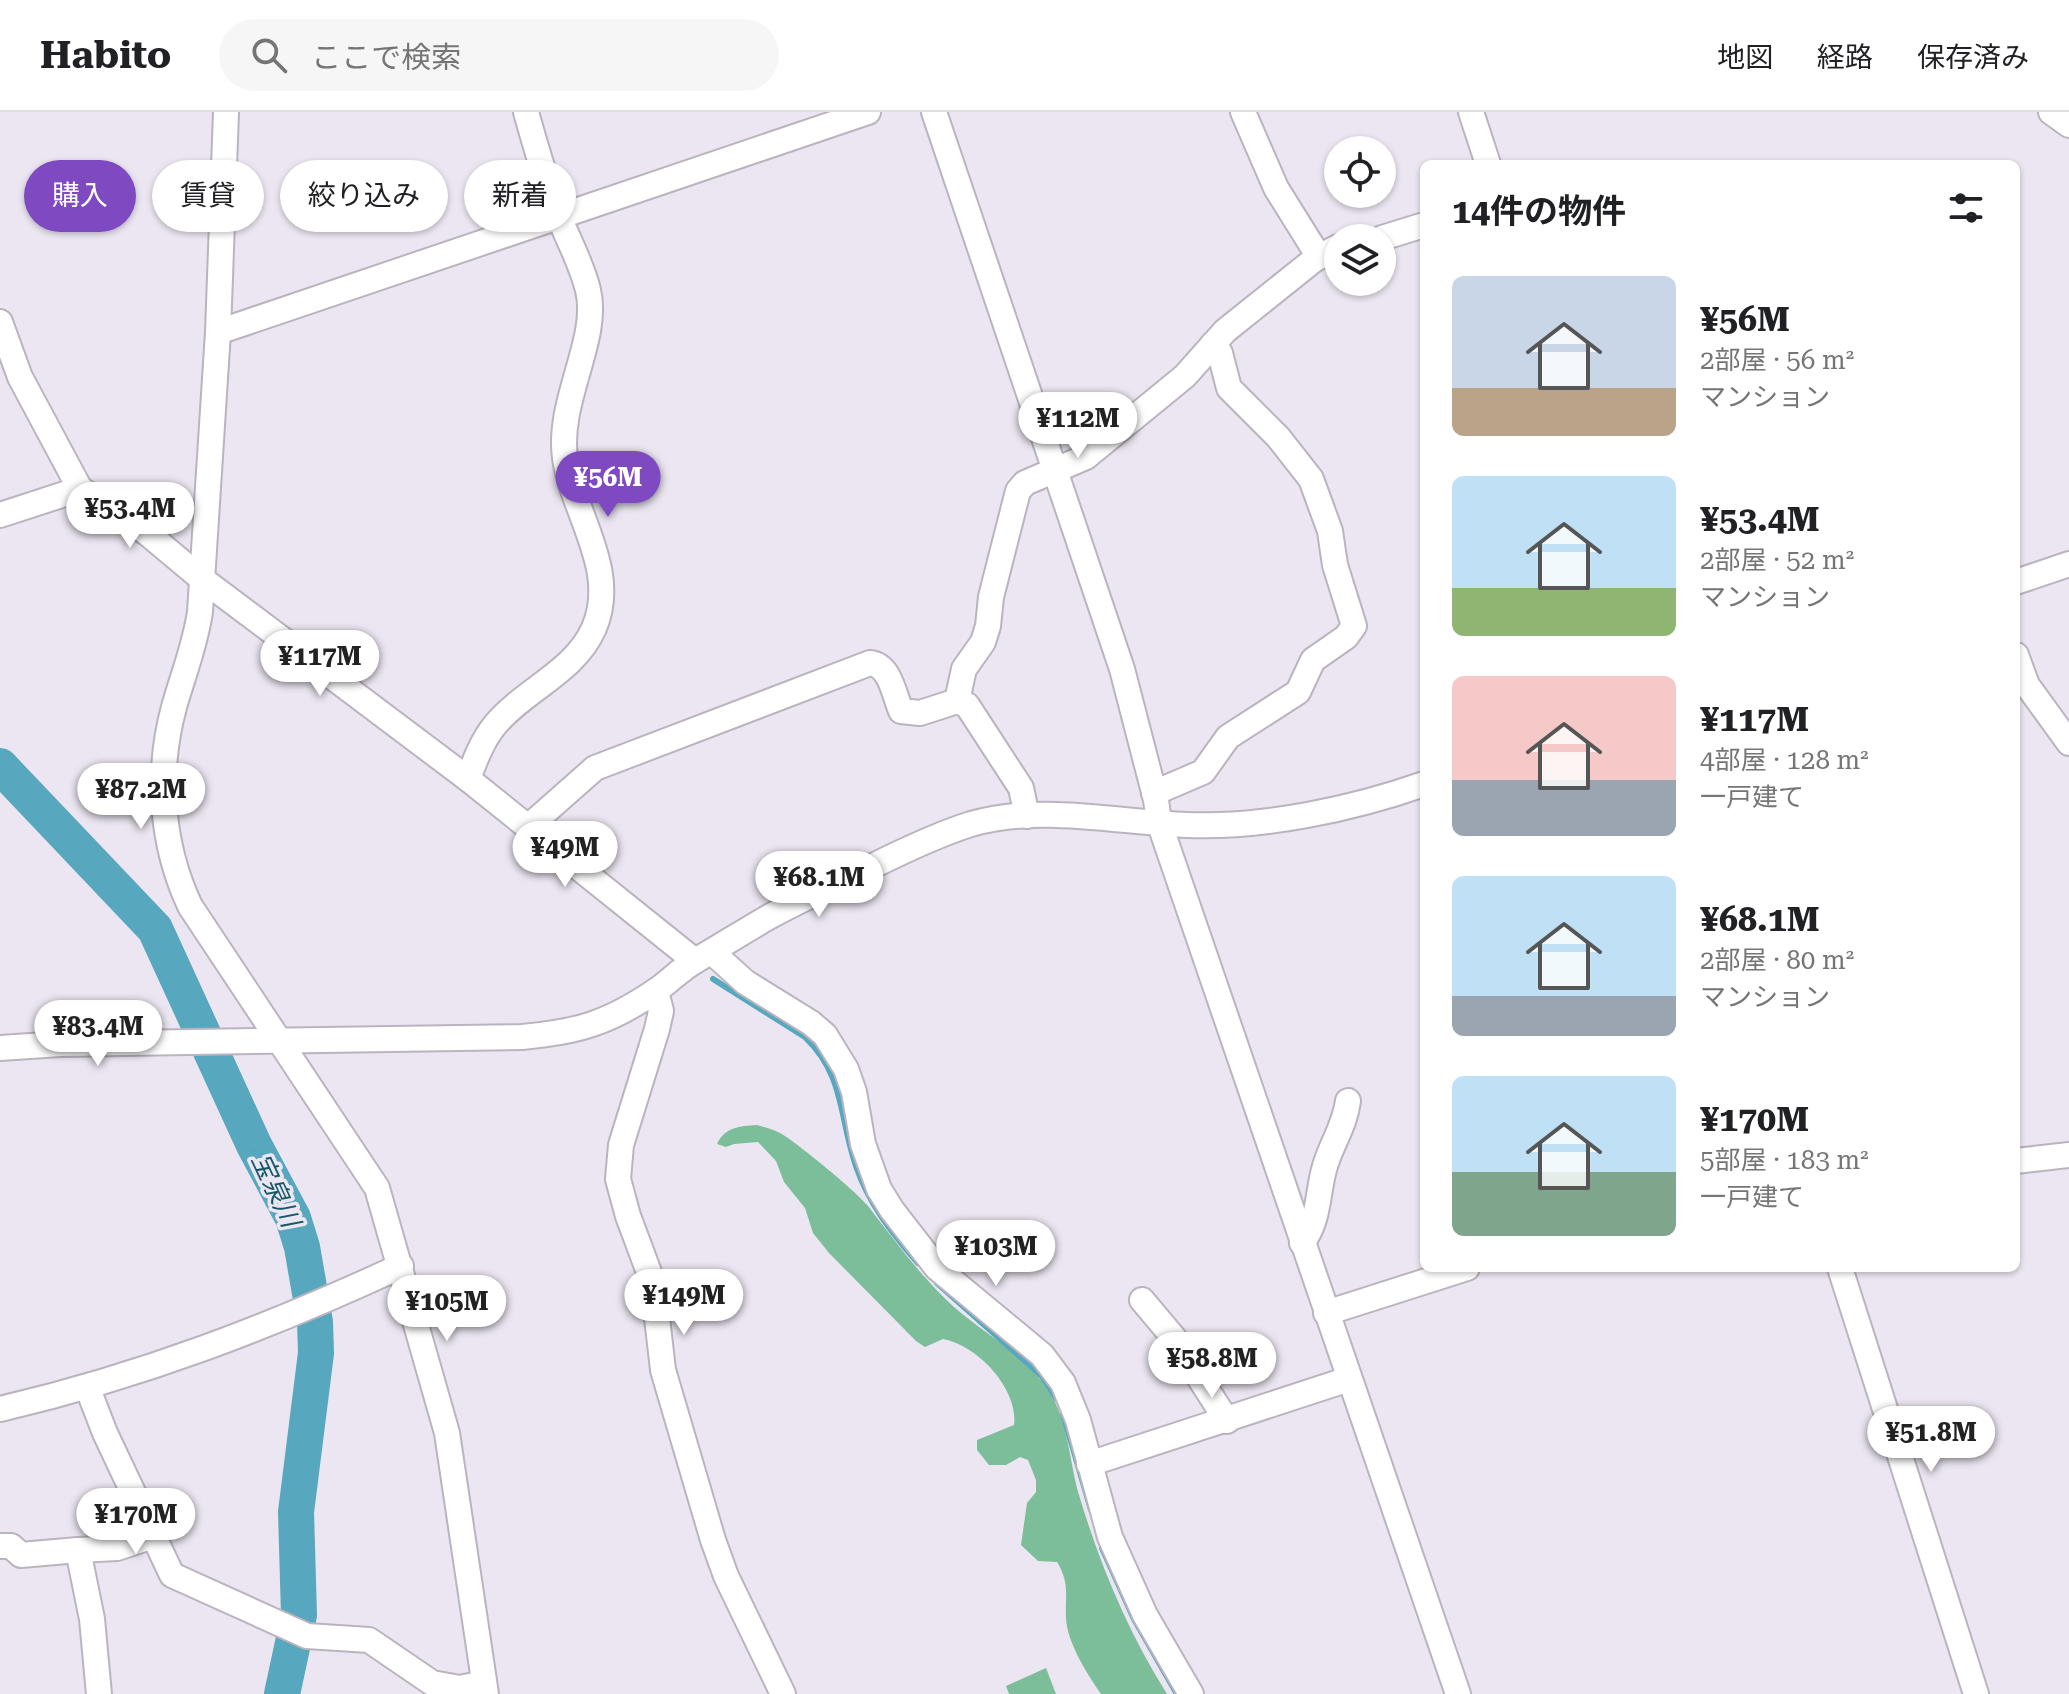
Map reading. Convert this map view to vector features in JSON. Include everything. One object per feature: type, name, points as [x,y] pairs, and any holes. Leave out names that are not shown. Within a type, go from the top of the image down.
[{"type":"street","points":[[88,1389],[167,1567],[178,1579],[296,1632],[369,1640],[432,1683],[485,1688],[447,1433],[377,1188],[190,906],[177,879],[168,845],[164,790],[170,727],[196,643],[202,579],[218,332],[226,112]]},
{"type":"street","points":[[526,112],[539,160]]},
{"type":"street","points":[[576,211],[868,112]]},
{"type":"street","points":[[934,112],[1122,669],[1159,822],[1458,1694]]},
{"type":"street","points":[[1243,112],[1276,188],[1324,247]]},
{"type":"street","points":[[1471,112],[1487,160]]},
{"type":"street","points":[[2051,112],[2069,125]]},
{"type":"street","points":[[1396,234],[1420,226]]},
{"type":"street","points":[[218,332],[515,232]]},
{"type":"street","points":[[468,779],[483,741],[496,723],[576,657],[595,627],[602,603],[597,561],[565,458],[565,415],[586,339],[589,293],[565,232]]},
{"type":"street","points":[[957,701],[964,669],[983,642],[988,626],[991,597],[1014,499],[1025,483],[1086,457],[1185,376],[1225,331],[1324,255]]},
{"type":"street","points":[[0,322],[20,377],[80,489],[135,523],[202,579],[468,779],[527,828],[704,957],[811,1023],[836,1049],[854,1092],[863,1144],[879,1189],[892,1210],[937,1268],[1042,1355],[1071,1400],[1110,1537],[1168,1658],[1191,1694]]},
{"type":"street","points":[[1154,793],[1203,772],[1228,737],[1298,692],[1313,660],[1346,637],[1354,626],[1335,565],[1330,531],[1311,479],[1278,437],[1229,388],[1220,353],[1213,344]]},
{"type":"street","points":[[0,515],[80,489]]},
{"type":"street","points":[[2020,581],[2069,564]]},
{"type":"street","points":[[527,828],[595,768],[860,665],[878,664],[884,670],[901,711],[909,714],[957,701],[967,705],[1021,788],[1027,816]]},
{"type":"street","points":[[2020,666],[2027,685],[2069,743]]},
{"type":"street","points":[[0,1048],[522,1037],[570,1032],[593,1026],[656,991],[769,916],[925,841],[971,824],[1027,816],[1230,824],[1335,811],[1420,785]]},
{"type":"street","points":[[656,991],[661,1011],[621,1145],[618,1179],[653,1283],[663,1370],[713,1540],[726,1576],[783,1694]]},
{"type":"street","points":[[1302,1243],[1312,1230],[1324,1168],[1346,1116],[1348,1101]]},
{"type":"street","points":[[2020,1161],[2069,1155]]},
{"type":"street","points":[[0,1409],[88,1389],[217,1345],[401,1266]]},
{"type":"street","points":[[1326,1313],[1454,1272]]},
{"type":"street","points":[[1841,1272],[1976,1694]]},
{"type":"street","points":[[1142,1300],[1174,1338],[1227,1421]]},
{"type":"street","points":[[1089,1464],[1349,1379]]},
{"type":"street","points":[[0,1546],[11,1546],[21,1555],[117,1548],[153,1536]]},
{"type":"street","points":[[78,1550],[92,1619],[99,1694]]},
{"type":"green space","points":[[757,1125],[788,1138],[852,1190],[942,1295],[1010,1350],[1047,1387],[1063,1424],[1079,1495],[1096,1547],[1140,1647],[1167,1694],[1101,1694],[1070,1637],[1061,1569],[1057,1562],[1038,1561],[1021,1545],[1027,1503],[1036,1492],[1036,1480],[1028,1460],[1020,1457],[1006,1465],[989,1465],[977,1450],[977,1440],[1014,1425],[1014,1411],[1003,1384],[982,1359],[956,1343],[943,1339],[925,1347],[916,1341],[813,1233],[805,1208],[784,1182],[776,1161],[758,1142],[726,1147],[717,1144],[729,1131]]},
{"type":"green space","points":[[1046,1668],[1056,1694],[1009,1694],[1006,1686]]},
{"type":"waterway","points":[[115,524],[139,541]]},
{"type":"waterway","name":"宝泉川","points":[[0,766],[155,929],[254,1145],[293,1218],[302,1247],[315,1322],[316,1353],[296,1512],[299,1615],[282,1694]]},
{"type":"waterway","points":[[713,979],[805,1037],[818,1051],[834,1082],[856,1166],[868,1193],[890,1229],[918,1263]]},
{"type":"waterway","points":[[937,1283],[1042,1376],[1057,1399]]},
{"type":"waterway","points":[[1063,1414],[1091,1510]]},
{"type":"waterway","points":[[1102,1548],[1134,1619],[1177,1694]]}]
